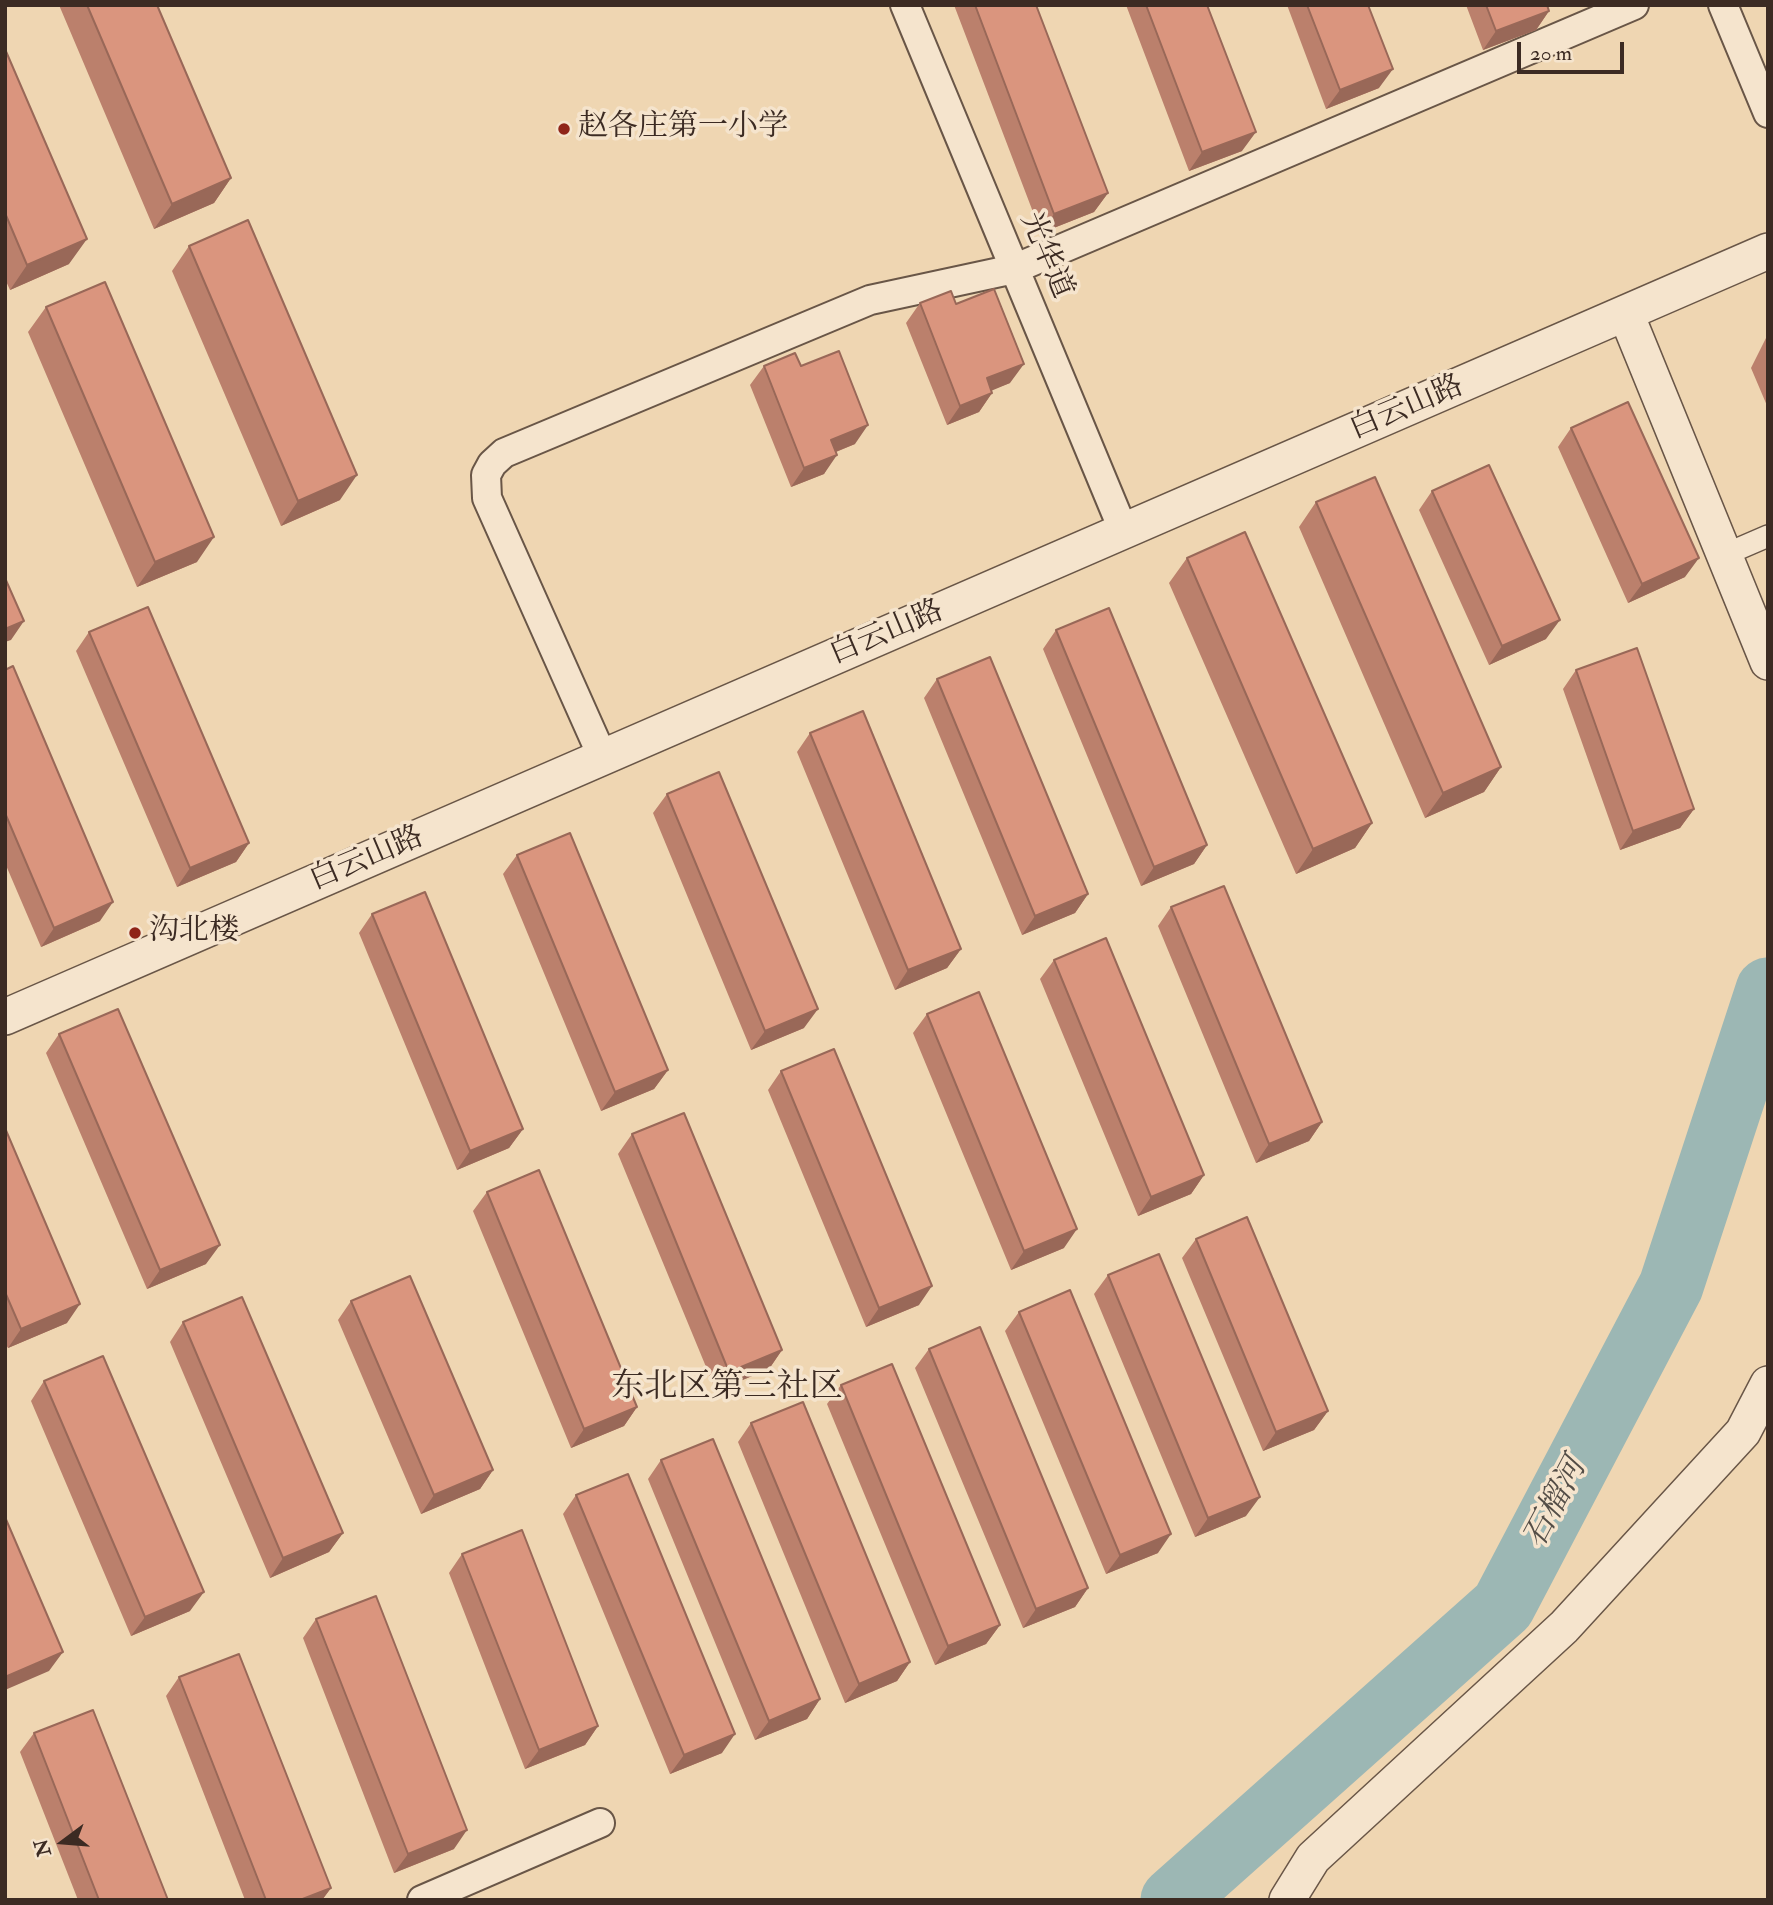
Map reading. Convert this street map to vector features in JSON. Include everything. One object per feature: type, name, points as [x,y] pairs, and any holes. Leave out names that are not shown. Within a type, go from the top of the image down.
[{"type":"street","name":"光华道","points":[[905,5],[1124,532]]},
{"type":"street","points":[[603,758],[487,498],[486,475],[492,464],[504,453],[870,300],[1014,269],[1634,5]]},
{"type":"street","points":[[1723,5],[1768,113]]},
{"type":"street","name":"白云山路","points":[[5,1017],[1768,251]]},
{"type":"street","points":[[1626,314],[1768,662]]},
{"type":"street","points":[[1724,555],[1768,536]]},
{"type":"street","points":[[1287,1900],[1313,1858],[1564,1627],[1743,1432],[1768,1384]]},
{"type":"street","points":[[422,1900],[600,1823]]},
{"type":"building","points":[[87,5],[157,5],[231,178],[172,204]]},
{"type":"building","points":[[975,5],[1036,5],[1108,193],[1054,214]]},
{"type":"building","points":[[1146,5],[1207,5],[1256,132],[1202,152]]},
{"type":"building","points":[[1307,5],[1368,5],[1393,69],[1340,90]]},
{"type":"building","points":[[1486,5],[1547,5],[1549,11],[1496,31]]},
{"type":"building","points":[[5,49],[87,239],[27,265],[5,213]]},
{"type":"building","points":[[248,220],[357,475],[298,501],[189,246]]},
{"type":"building","points":[[105,282],[214,537],[155,562],[46,307]]},
{"type":"building","points":[[994,289],[1024,364],[987,378],[992,393],[960,406],[920,303],[951,291],[956,304]]},
{"type":"building","points":[[839,351],[868,425],[831,440],[837,455],[804,468],[764,366],[795,353],[801,366]]},
{"type":"building","points":[[1628,402],[1699,558],[1642,584],[1571,428]]},
{"type":"building","points":[[1489,465],[1560,620],[1502,646],[1432,491]]},
{"type":"building","points":[[1375,477],[1501,767],[1443,793],[1316,502]]},
{"type":"building","points":[[1245,532],[1372,823],[1313,849],[1187,558]]},
{"type":"building","points":[[5,578],[24,621],[5,629]]},
{"type":"building","points":[[148,607],[249,843],[190,868],[89,632]]},
{"type":"building","points":[[1109,608],[1207,845],[1154,867],[1056,630]]},
{"type":"building","points":[[1637,648],[1694,809],[1633,831],[1576,670]]},
{"type":"building","points":[[990,657],[1088,894],[1035,916],[937,679]]},
{"type":"building","points":[[13,666],[113,902],[54,928],[5,813],[5,670]]},
{"type":"building","points":[[863,711],[961,949],[908,970],[810,733]]},
{"type":"building","points":[[719,772],[818,1009],[765,1031],[667,794]]},
{"type":"building","points":[[570,833],[668,1070],[615,1092],[517,855]]},
{"type":"building","points":[[1224,886],[1322,1122],[1269,1144],[1171,907]]},
{"type":"building","points":[[425,892],[523,1129],[470,1151],[372,914]]},
{"type":"building","points":[[1106,938],[1204,1175],[1151,1197],[1054,960]]},
{"type":"building","points":[[979,992],[1077,1229],[1024,1251],[927,1014]]},
{"type":"building","points":[[118,1009],[220,1245],[160,1270],[59,1034]]},
{"type":"building","points":[[834,1049],[932,1286],[879,1308],[781,1071]]},
{"type":"building","points":[[684,1113],[782,1350],[729,1372],[632,1134]]},
{"type":"building","points":[[5,1128],[80,1304],[21,1329],[5,1292]]},
{"type":"building","points":[[539,1170],[637,1407],[584,1429],[487,1192]]},
{"type":"building","points":[[1247,1217],[1328,1411],[1276,1432],[1196,1239]]},
{"type":"building","points":[[1159,1254],[1260,1497],[1208,1518],[1108,1275]]},
{"type":"building","points":[[410,1276],[493,1470],[434,1495],[351,1301]]},
{"type":"building","points":[[1070,1290],[1171,1534],[1120,1555],[1019,1312]]},
{"type":"building","points":[[242,1297],[343,1533],[283,1558],[183,1322]]},
{"type":"building","points":[[980,1327],[1088,1588],[1036,1609],[929,1349]]},
{"type":"building","points":[[103,1356],[204,1592],[145,1617],[44,1381]]},
{"type":"building","points":[[892,1364],[1000,1625],[948,1646],[841,1385]]},
{"type":"building","points":[[803,1402],[910,1662],[859,1684],[751,1423]]},
{"type":"building","points":[[713,1439],[820,1699],[769,1721],[661,1460]]},
{"type":"building","points":[[628,1474],[735,1734],[684,1755],[576,1495]]},
{"type":"building","points":[[5,1517],[63,1652],[5,1677]]},
{"type":"building","points":[[522,1530],[598,1726],[539,1750],[462,1554]]},
{"type":"building","points":[[376,1596],[467,1830],[408,1854],[316,1619]]},
{"type":"building","points":[[239,1654],[331,1888],[300,1900],[266,1900],[179,1677]]},
{"type":"building","points":[[93,1710],[168,1900],[99,1900],[34,1733]]},
{"type":"waterway","name":"石榴河","points":[[1173,1900],[1503,1606],[1671,1286],[1768,990]]},
{"type":"place","name":"赵各庄第一小学","points":[[564,129]]},
{"type":"place","name":"沟北楼","points":[[135,933]]},
{"type":"district","name":"东北区第三社区","points":[[727,1389]]}]
